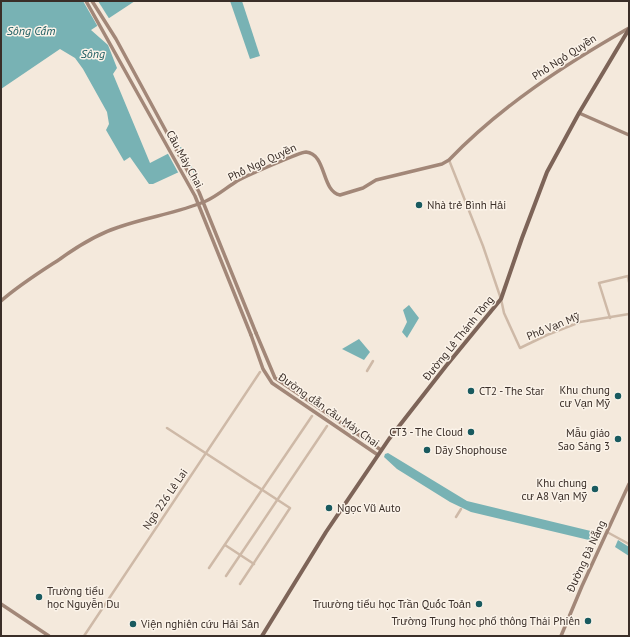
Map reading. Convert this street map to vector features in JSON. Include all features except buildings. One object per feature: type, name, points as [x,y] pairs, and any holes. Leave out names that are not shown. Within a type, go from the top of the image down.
[{"type":"main road","name":"Đường Lê Thánh Tông","points":[[262,636],[326,532],[381,450],[404,419],[501,299],[522,238],[548,172],[579,113],[629,28]]},
{"type":"street","name":"Cầu Máy Chai","points":[[86,1],[195,196],[250,335]]},
{"type":"street","name":"Cầu Máy Chai","points":[[92,1],[116,40],[199,192],[256,333]]},
{"type":"street","name":"Phố Ngô Quyền","points":[[1,301],[29,279],[88,241],[118,227],[178,211],[208,200],[238,180],[291,156],[304,152],[315,156],[330,186],[336,194],[340,195],[354,192],[376,180],[436,166],[449,160],[510,104],[590,50],[629,28]]},
{"type":"street","points":[[579,113],[629,135]]},
{"type":"street","name":"Phố Vạn Mỹ","points":[[449,160],[483,246],[501,299],[504,313],[520,348],[580,322],[629,314]]},
{"type":"street","points":[[610,318],[599,283],[628,276],[629,282]]},
{"type":"street","name":"Đường dẫn cầu Máy Chai","points":[[256,333],[275,378],[381,450]]},
{"type":"street","name":"Đường dẫn cầu Máy Chai","points":[[250,335],[263,368],[272,383],[378,455]]},
{"type":"street","points":[[367,371],[373,361]]},
{"type":"street","name":"Ngõ 226 Lê Lai","points":[[84,636],[260,372]]},
{"type":"street","points":[[210,568],[312,416]]},
{"type":"street","points":[[226,576],[327,426]]},
{"type":"street","points":[[167,428],[263,489],[290,508],[240,584]]},
{"type":"street","name":"Đường Đà Nẵng","points":[[561,636],[629,484]]},
{"type":"street","points":[[456,517],[461,509]]},
{"type":"street","points":[[607,532],[629,544]]},
{"type":"street","points":[[226,545],[254,564]]},
{"type":"street","points":[[1,604],[49,636]]},
{"type":"water","points":[[1,1],[135,1],[91,30],[108,45],[117,68],[113,74],[150,163],[181,147],[202,185],[195,191],[184,174],[179,172],[153,184],[149,184],[130,157],[124,161],[106,130],[109,124],[107,112],[83,69],[75,58],[60,49],[1,89]]},
{"type":"water","points":[[230,1],[242,1],[260,56],[250,59]]},
{"type":"water","points":[[409,305],[419,318],[407,338],[402,332],[407,322],[403,310]]},
{"type":"water","points":[[359,339],[370,352],[364,360],[342,349]]},
{"type":"water","points":[[388,453],[467,501],[599,533],[601,537],[593,541],[471,512],[450,502],[397,469],[384,457],[385,454]]},
{"type":"water","points":[[618,540],[629,547],[629,556],[615,547]]},
{"type":"pier","points":[[83,1],[98,1],[110,20],[98,27]]},
{"type":"pier","points":[[179,146],[202,188],[196,192],[189,189],[183,176],[179,174],[167,152]]},
{"type":"place","name":"Nhà trẻ Bình Hải","points":[[419,205]]},
{"type":"place","name":"CT2 - The Star","points":[[471,391]]},
{"type":"place","name":"Khu chung cư Vạn Mỹ","points":[[618,396]]},
{"type":"place","name":"CT3 - The Cloud","points":[[471,432]]},
{"type":"place","name":"Mẫu giáo Sao Sáng 3","points":[[618,439]]},
{"type":"place","name":"Dãy Shophouse","points":[[427,450]]},
{"type":"place","name":"Khu chung cư A8 Vạn Mỹ","points":[[595,489]]},
{"type":"place","name":"Ngọc Vũ Auto","points":[[329,508]]},
{"type":"place","name":"Trường tiểu học Nguyễn Du","points":[[39,597]]},
{"type":"place","name":"Truường tiểu học Trần Quốc Toản","points":[[479,604]]},
{"type":"place","name":"Trường Trung học phổ thông Thái Phiên","points":[[588,621]]},
{"type":"place","name":"Viện nghiên cứu Hải Sản","points":[[133,624]]},
{"type":"water label","name":"Sông Cấm","points":[[31,31]]},
{"type":"water label","name":"Sông","points":[[93,54]]}]
